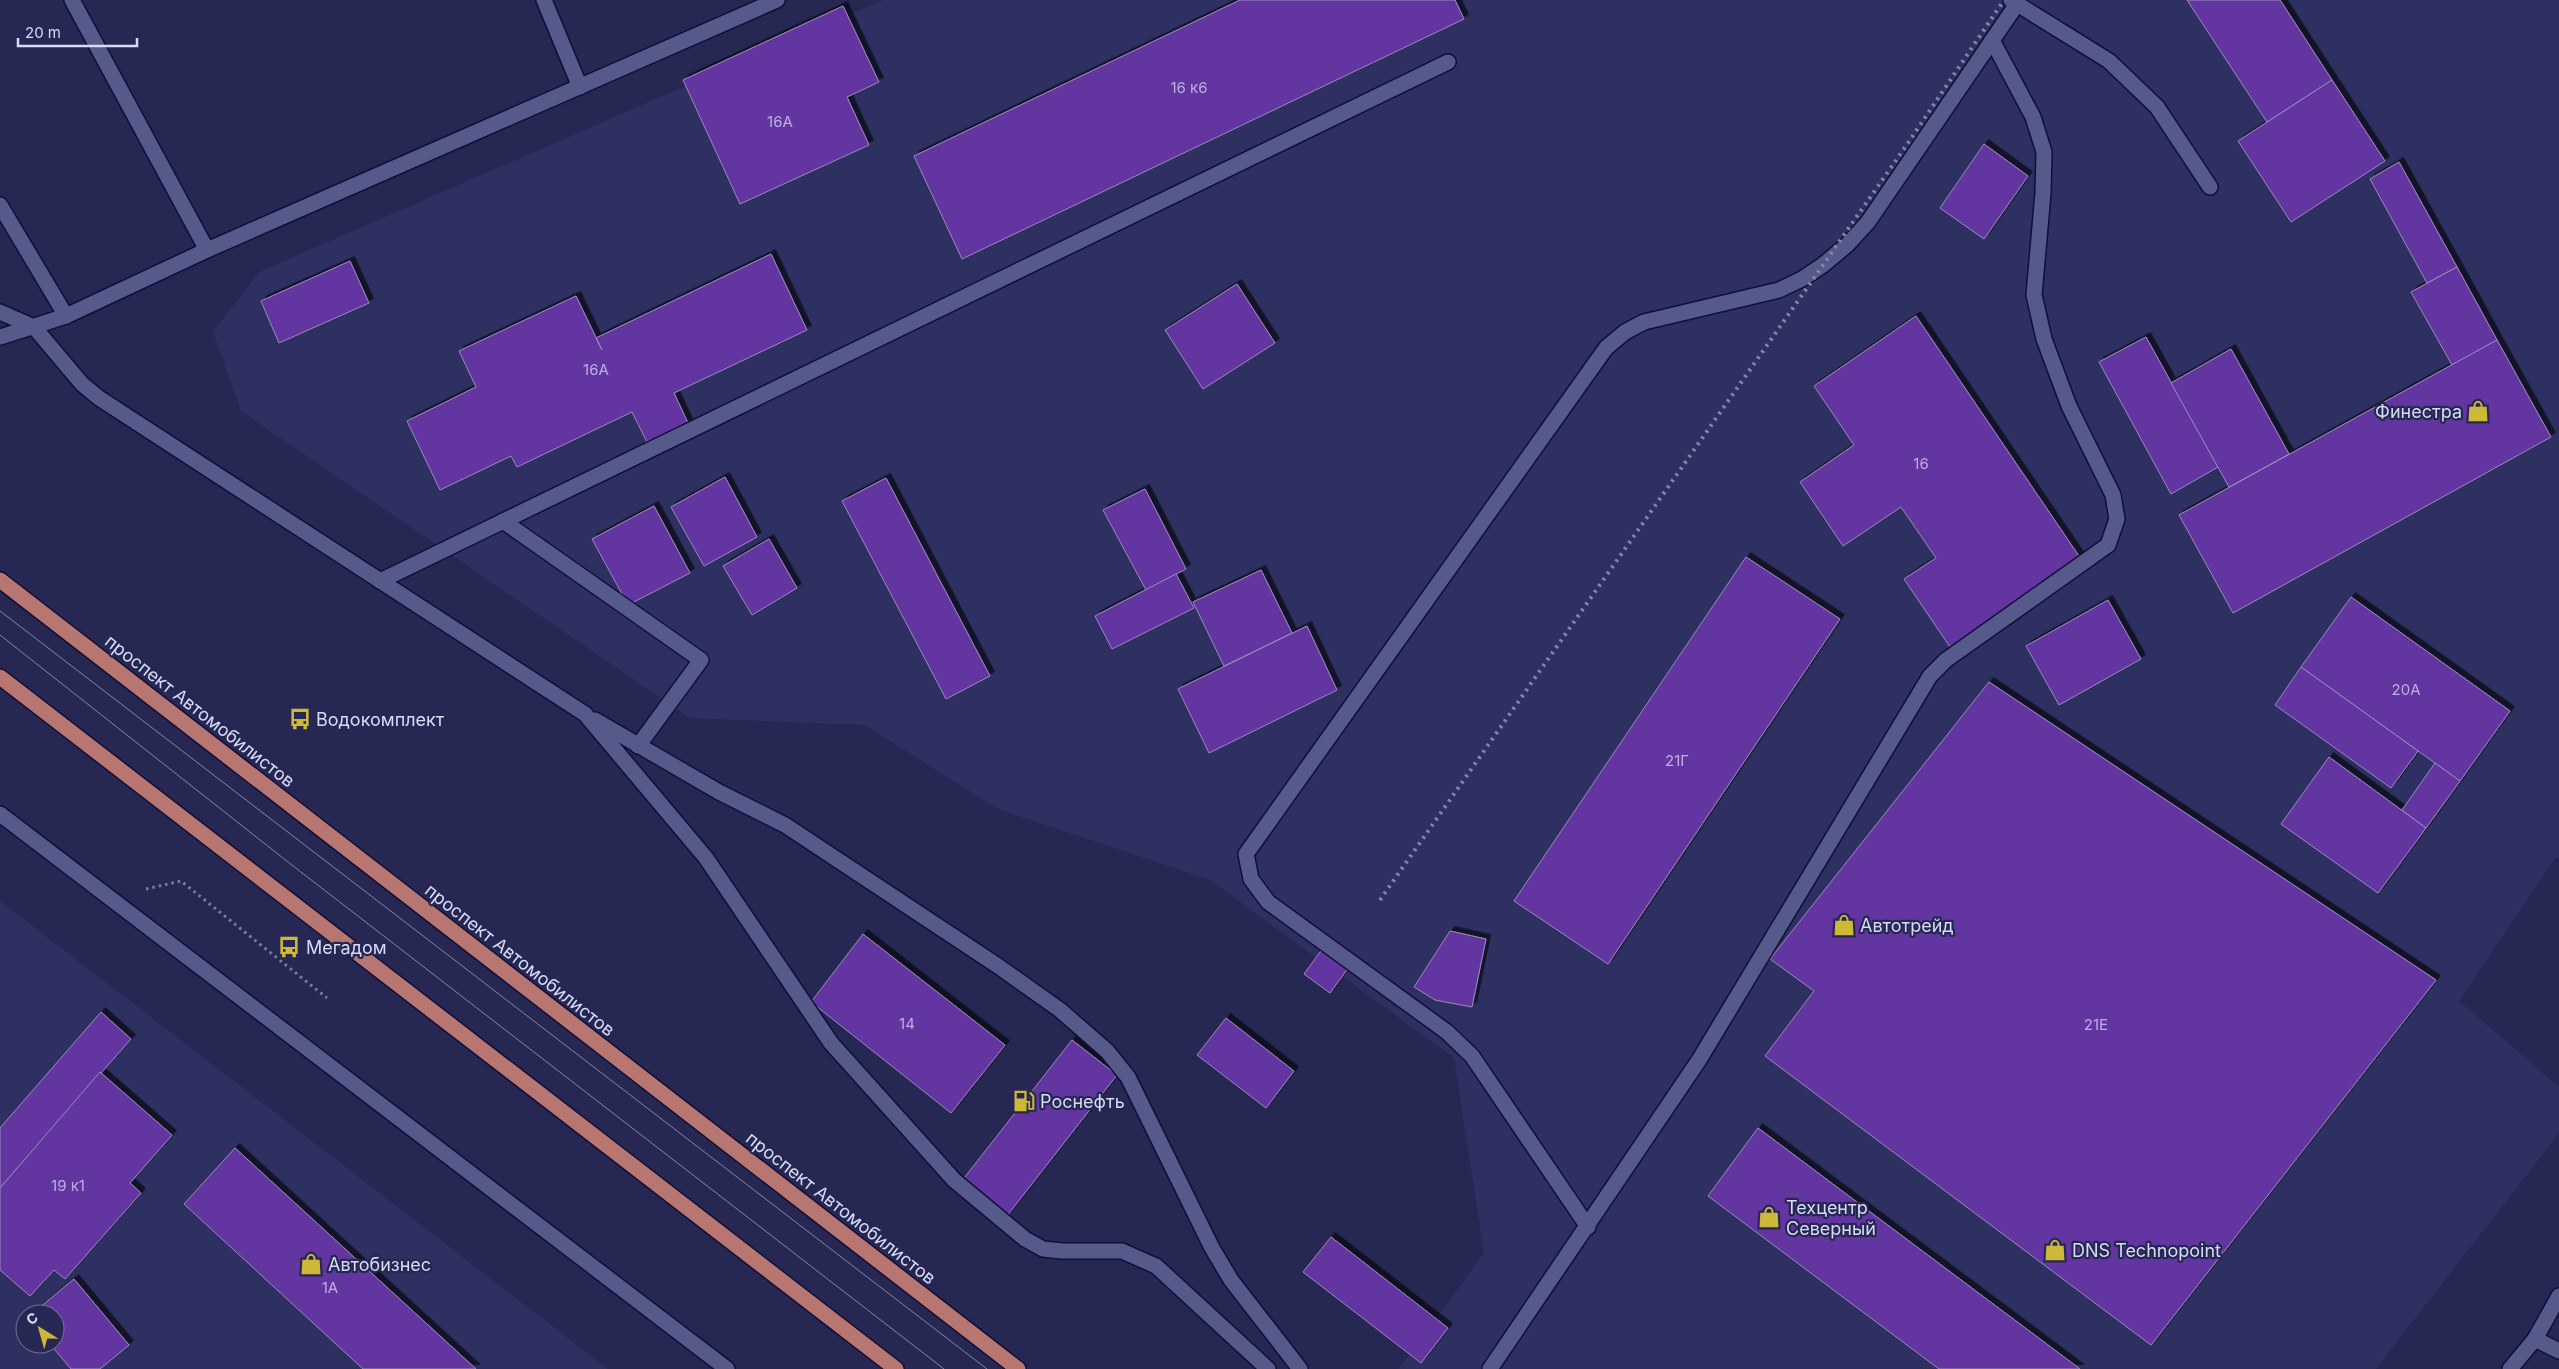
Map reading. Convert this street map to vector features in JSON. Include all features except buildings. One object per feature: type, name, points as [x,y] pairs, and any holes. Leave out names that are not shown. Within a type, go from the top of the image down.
[{"type":"main road","name":"проспект Автомобилистов","points":[[0,580],[1018,1369]]},
{"type":"main road","points":[[0,677],[896,1369]]},
{"type":"street","points":[[72,0],[207,250]]},
{"type":"street","points":[[544,0],[580,87]]},
{"type":"street","points":[[0,337],[66,316],[207,250],[777,0]]},
{"type":"street","points":[[1588,1227],[1472,1056],[1447,1032],[1268,902],[1251,879],[1246,854],[1606,348],[1625,332],[1644,322],[1779,290],[1802,279],[1823,265],[1848,244],[1868,222],[1992,40],[2014,2],[2109,61],[2157,107],[2210,188]]},
{"type":"street","points":[[1490,1369],[1700,1060],[1930,676],[1946,660],[2108,545],[2117,519],[2113,495],[2069,406],[2044,340],[2034,295],[2043,193],[2044,152],[2033,117],[1992,40]]},
{"type":"street","points":[[380,581],[1448,62]]},
{"type":"street","points":[[0,205],[66,316]]},
{"type":"street","points":[[0,312],[34,327],[77,378],[99,398],[585,714],[719,792],[785,825],[998,966],[1060,1010],[1107,1051],[1128,1077],[1212,1248],[1231,1280],[1300,1369]]},
{"type":"street","points":[[503,521],[701,660],[638,746]]},
{"type":"street","points":[[585,714],[706,858],[831,1043],[954,1180],[1025,1239],[1043,1248],[1062,1251],[1122,1251],[1156,1266],[1268,1369]]},
{"type":"street","points":[[0,814],[727,1369]]},
{"type":"street","points":[[2510,1369],[2535,1339],[2559,1296]]},
{"type":"street","points":[[2535,1339],[2559,1351]]},
{"type":"path","points":[[122,907],[141,891],[181,881],[327,998]]},
{"type":"shaded area","points":[[883,0],[2559,0],[2559,858],[2555,858],[2459,1001],[2559,1087],[2559,1133],[2376,1369],[1399,1369],[1484,1253],[1454,1058],[1210,880],[998,809],[865,725],[690,718],[241,411],[213,332],[259,272]]},
{"type":"shaded area","points":[[0,901],[608,1369],[0,1369]]},
{"type":"tram line","points":[[0,611],[987,1369]]},
{"type":"tram line","points":[[0,635],[288,862],[944,1369]]},
{"type":"railway","points":[[1380,900],[1906,146],[2004,0]]},
{"type":"place","name":"Финестра","points":[[2478,411]]},
{"type":"place","name":"Водокомплект","points":[[300,719]]},
{"type":"place","name":"Автотрейд","points":[[1844,925]]},
{"type":"place","name":"Мегадом","points":[[289,947]]},
{"type":"place","name":"Роснефть","points":[[1024,1101]]},
{"type":"place","name":"Техцентр Северный","points":[[1769,1217]]},
{"type":"place","name":"DNS Technopoint","points":[[2055,1250]]},
{"type":"place","name":"Автобизнес","points":[[311,1264]]}]
